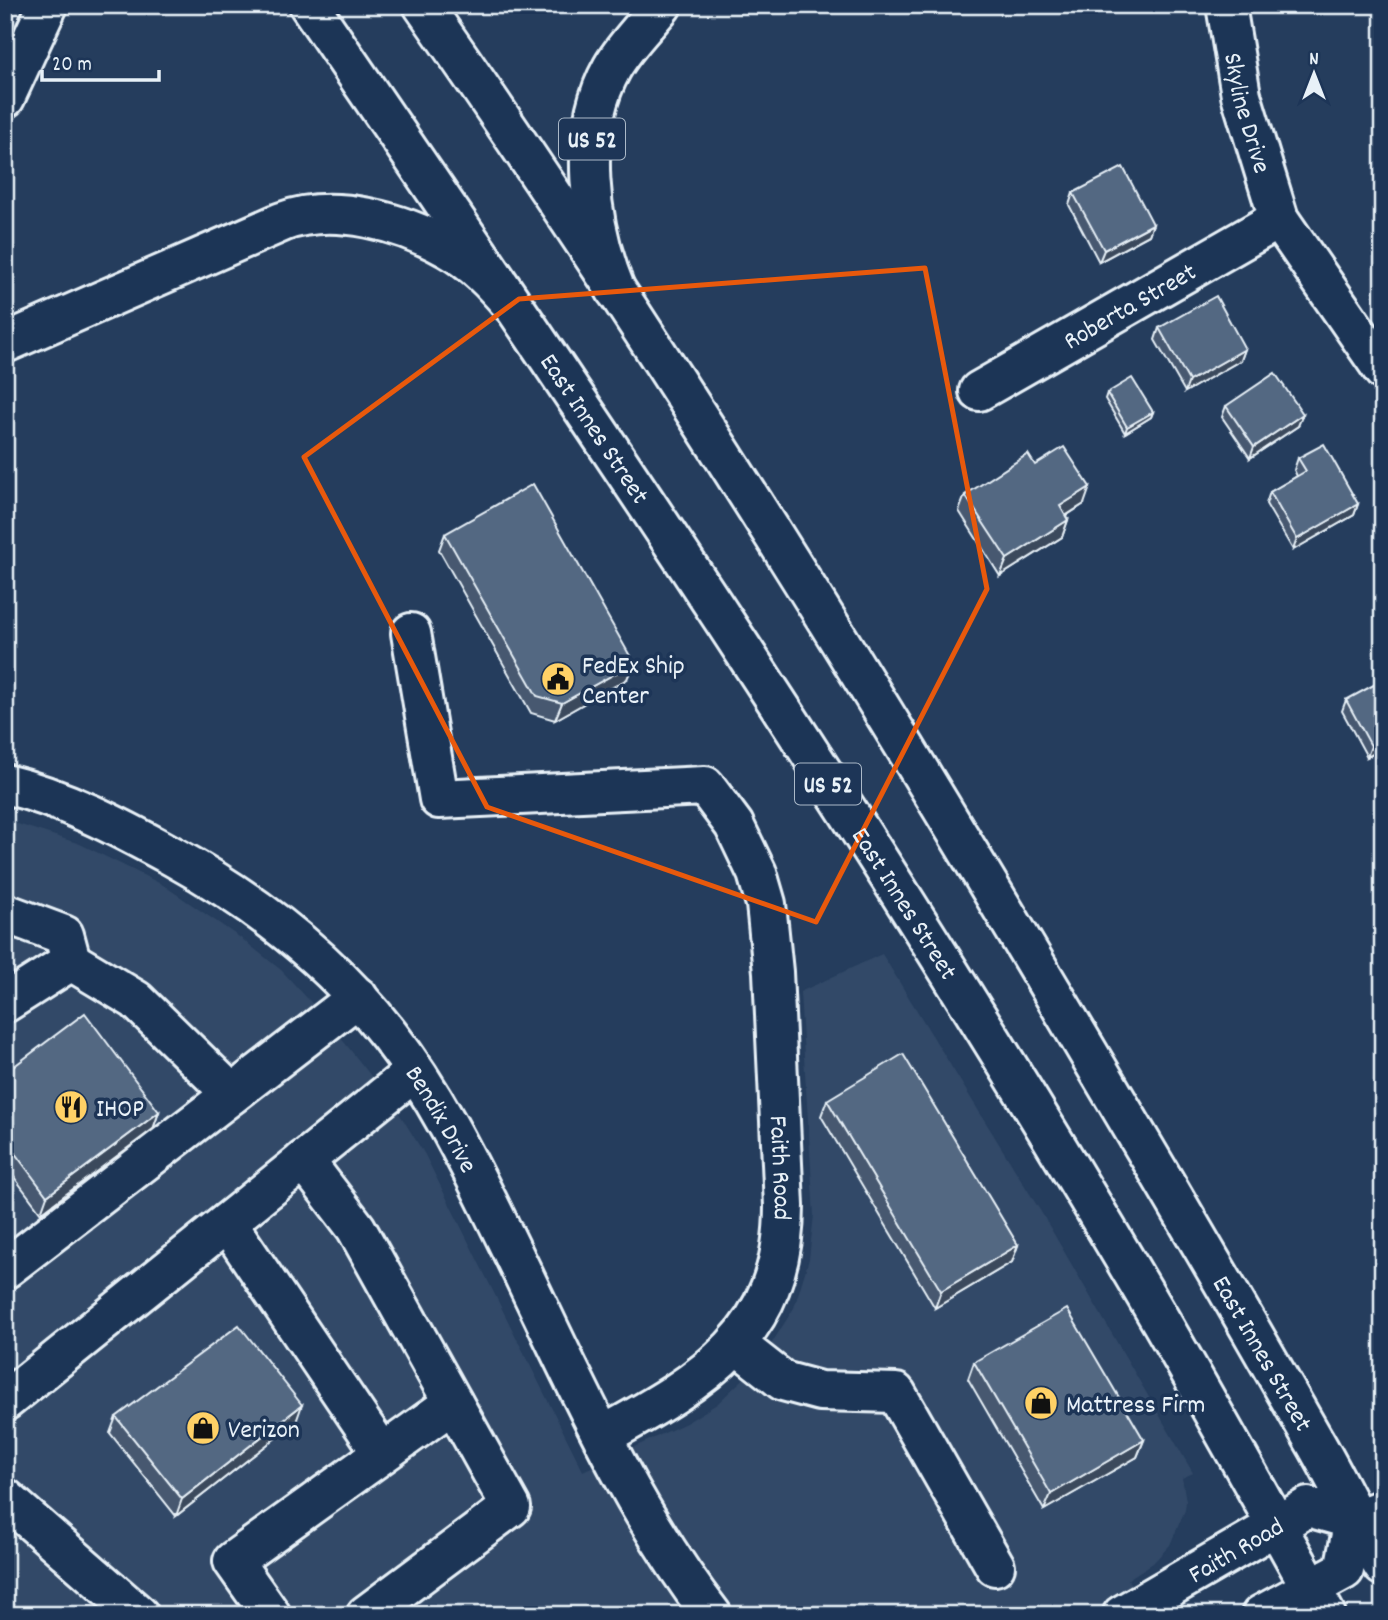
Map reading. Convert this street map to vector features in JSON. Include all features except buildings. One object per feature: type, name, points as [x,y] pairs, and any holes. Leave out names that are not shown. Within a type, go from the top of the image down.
[{"type":"main road","points":[[5,98],[48,5]]},
{"type":"main road","name":"East Innes Street","points":[[309,5],[767,690],[977,1019],[1156,1313],[1319,1600]]},
{"type":"main road","name":"East Innes Street","points":[[423,5],[616,291],[771,528],[920,769],[1315,1442],[1368,1514],[1383,1566]]},
{"type":"main road","name":"US 52","points":[[616,291],[601,251],[596,215],[592,157],[594,119],[599,99],[614,65],[662,5]]},
{"type":"main road","name":"Skyline Drive","points":[[1226,5],[1241,95],[1279,219],[1383,369]]},
{"type":"main road","points":[[5,343],[282,222],[312,215],[365,218],[422,235],[476,267],[512,305]]},
{"type":"main road","name":"Roberta Street","points":[[979,391],[1279,219]]},
{"type":"main road","name":"Faith Road","points":[[411,633],[439,799],[705,786],[734,825],[757,873],[770,928],[783,1206],[783,1237],[777,1269],[756,1315],[736,1344],[695,1381],[604,1435]]},
{"type":"main road","name":"Bendix Drive","points":[[5,784],[75,807],[187,864],[241,897],[291,935],[358,997],[414,1072],[478,1181],[604,1435],[693,1606]]},
{"type":"main road","points":[[5,913],[64,935],[71,961],[136,1000],[232,1094]]},
{"type":"main road","points":[[5,1003],[71,961]]},
{"type":"main road","points":[[5,1269],[358,997]]},
{"type":"main road","points":[[5,1401],[414,1072]]},
{"type":"main road","points":[[304,1160],[356,1228],[511,1507],[366,1615]]},
{"type":"main road","points":[[227,1223],[382,1453]]},
{"type":"main road","points":[[736,1344],[783,1381],[820,1391],[896,1393],[995,1566]]},
{"type":"main road","points":[[271,1615],[233,1561],[453,1403]]},
{"type":"main road","points":[[5,1498],[139,1615]]},
{"type":"main road","name":"Faith Road","points":[[1122,1615],[1308,1507],[1368,1514]]},
{"type":"main road","points":[[1261,1615],[1319,1600],[1344,1570],[1368,1514]]},
{"type":"highlighted area","points":[[925,268],[987,589],[816,922],[487,807],[304,457],[519,299]]},
{"type":"shaded area","points":[[5,820],[80,844],[163,885],[242,939],[281,970],[321,1013],[394,1105],[425,1155],[583,1471],[686,1423],[717,1404],[758,1365],[794,1308],[809,1259],[814,1215],[800,992],[882,954],[1041,1212],[1193,1473],[1182,1478],[1185,1510],[1170,1545],[1153,1563],[1128,1579],[1132,1586],[1089,1615],[5,1615]]},
{"type":"place","name":"FedEx Ship Center","points":[[558,679]]},
{"type":"place","name":"IHOP","points":[[71,1107]]},
{"type":"place","name":"Mattress Firm","points":[[1041,1403]]},
{"type":"place","name":"Verizon","points":[[203,1428]]}]
